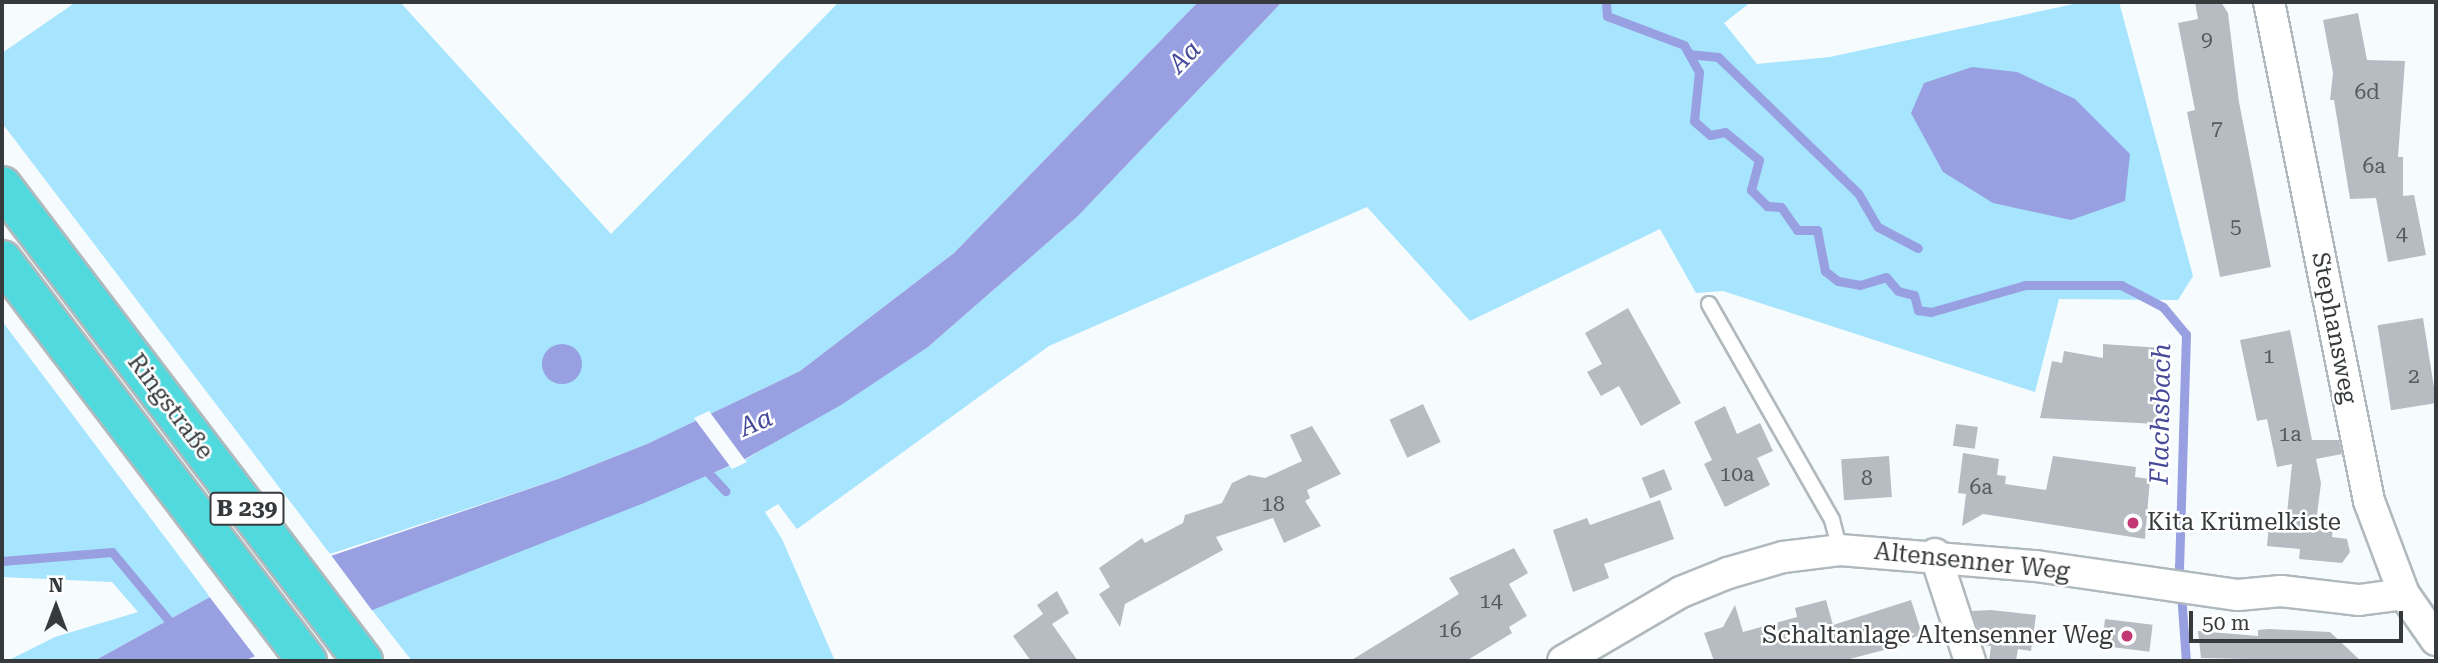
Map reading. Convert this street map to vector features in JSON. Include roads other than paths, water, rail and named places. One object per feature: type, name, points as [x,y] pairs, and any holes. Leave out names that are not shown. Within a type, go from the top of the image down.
[{"type":"highway","name":"Ringstraße","points":[[2,186],[363,661]]},
{"type":"highway","name":"Ringstraße","points":[[2,260],[307,661]]},
{"type":"street","name":"Stephansweg","points":[[2269,2],[2369,501],[2404,594],[2436,640]]},
{"type":"street","name":"Altensenner Weg","points":[[1563,661],[1681,592],[1728,573],[1783,557],[1840,550],[1935,554],[2181,590],[2281,591],[2359,600],[2404,594]]},
{"type":"street","points":[[1935,554],[1970,661]]},
{"type":"lane","points":[[1709,304],[1832,520],[1840,550]]},
{"type":"water","name":"Aa","points":[[1198,2],[1282,2],[1078,216],[928,347],[841,405],[745,459],[644,503],[243,661],[94,661],[210,597],[558,479],[647,444],[800,371],[954,253]]},
{"type":"water","points":[[1972,67],[2017,72],[2075,99],[2130,154],[2125,201],[2071,220],[1993,203],[1943,172],[1911,113],[1924,83]]},
{"type":"water","points":[[562,344],[570,345],[576,350],[581,356],[581,372],[576,378],[570,383],[562,384],[554,383],[548,378],[543,372],[542,364],[543,356],[548,350],[554,345]]},
{"type":"waterway","name":"Flachsbach","points":[[1606,2],[1607,16],[1684,45],[1699,72],[1694,121],[1710,135],[1725,132],[1759,160],[1751,190],[1767,206],[1781,207],[1797,230],[1817,230],[1825,271],[1838,281],[1860,285],[1886,277],[1898,291],[1914,295],[1918,310],[1931,312],[2025,285],[2121,285],[2163,307],[2186,334],[2179,566],[2186,661]]},
{"type":"waterway","name":"Flachsbach","points":[[1689,54],[1718,57],[1858,193],[1878,227],[1918,248]]},
{"type":"waterway","points":[[703,467],[725,491]]},
{"type":"waterway","points":[[2,561],[112,552],[174,627]]},
{"type":"place","name":"Kita Krümelkiste","points":[[2133,523]]},
{"type":"place","name":"Schaltanlage Altensenner Weg","points":[[2127,636]]}]
